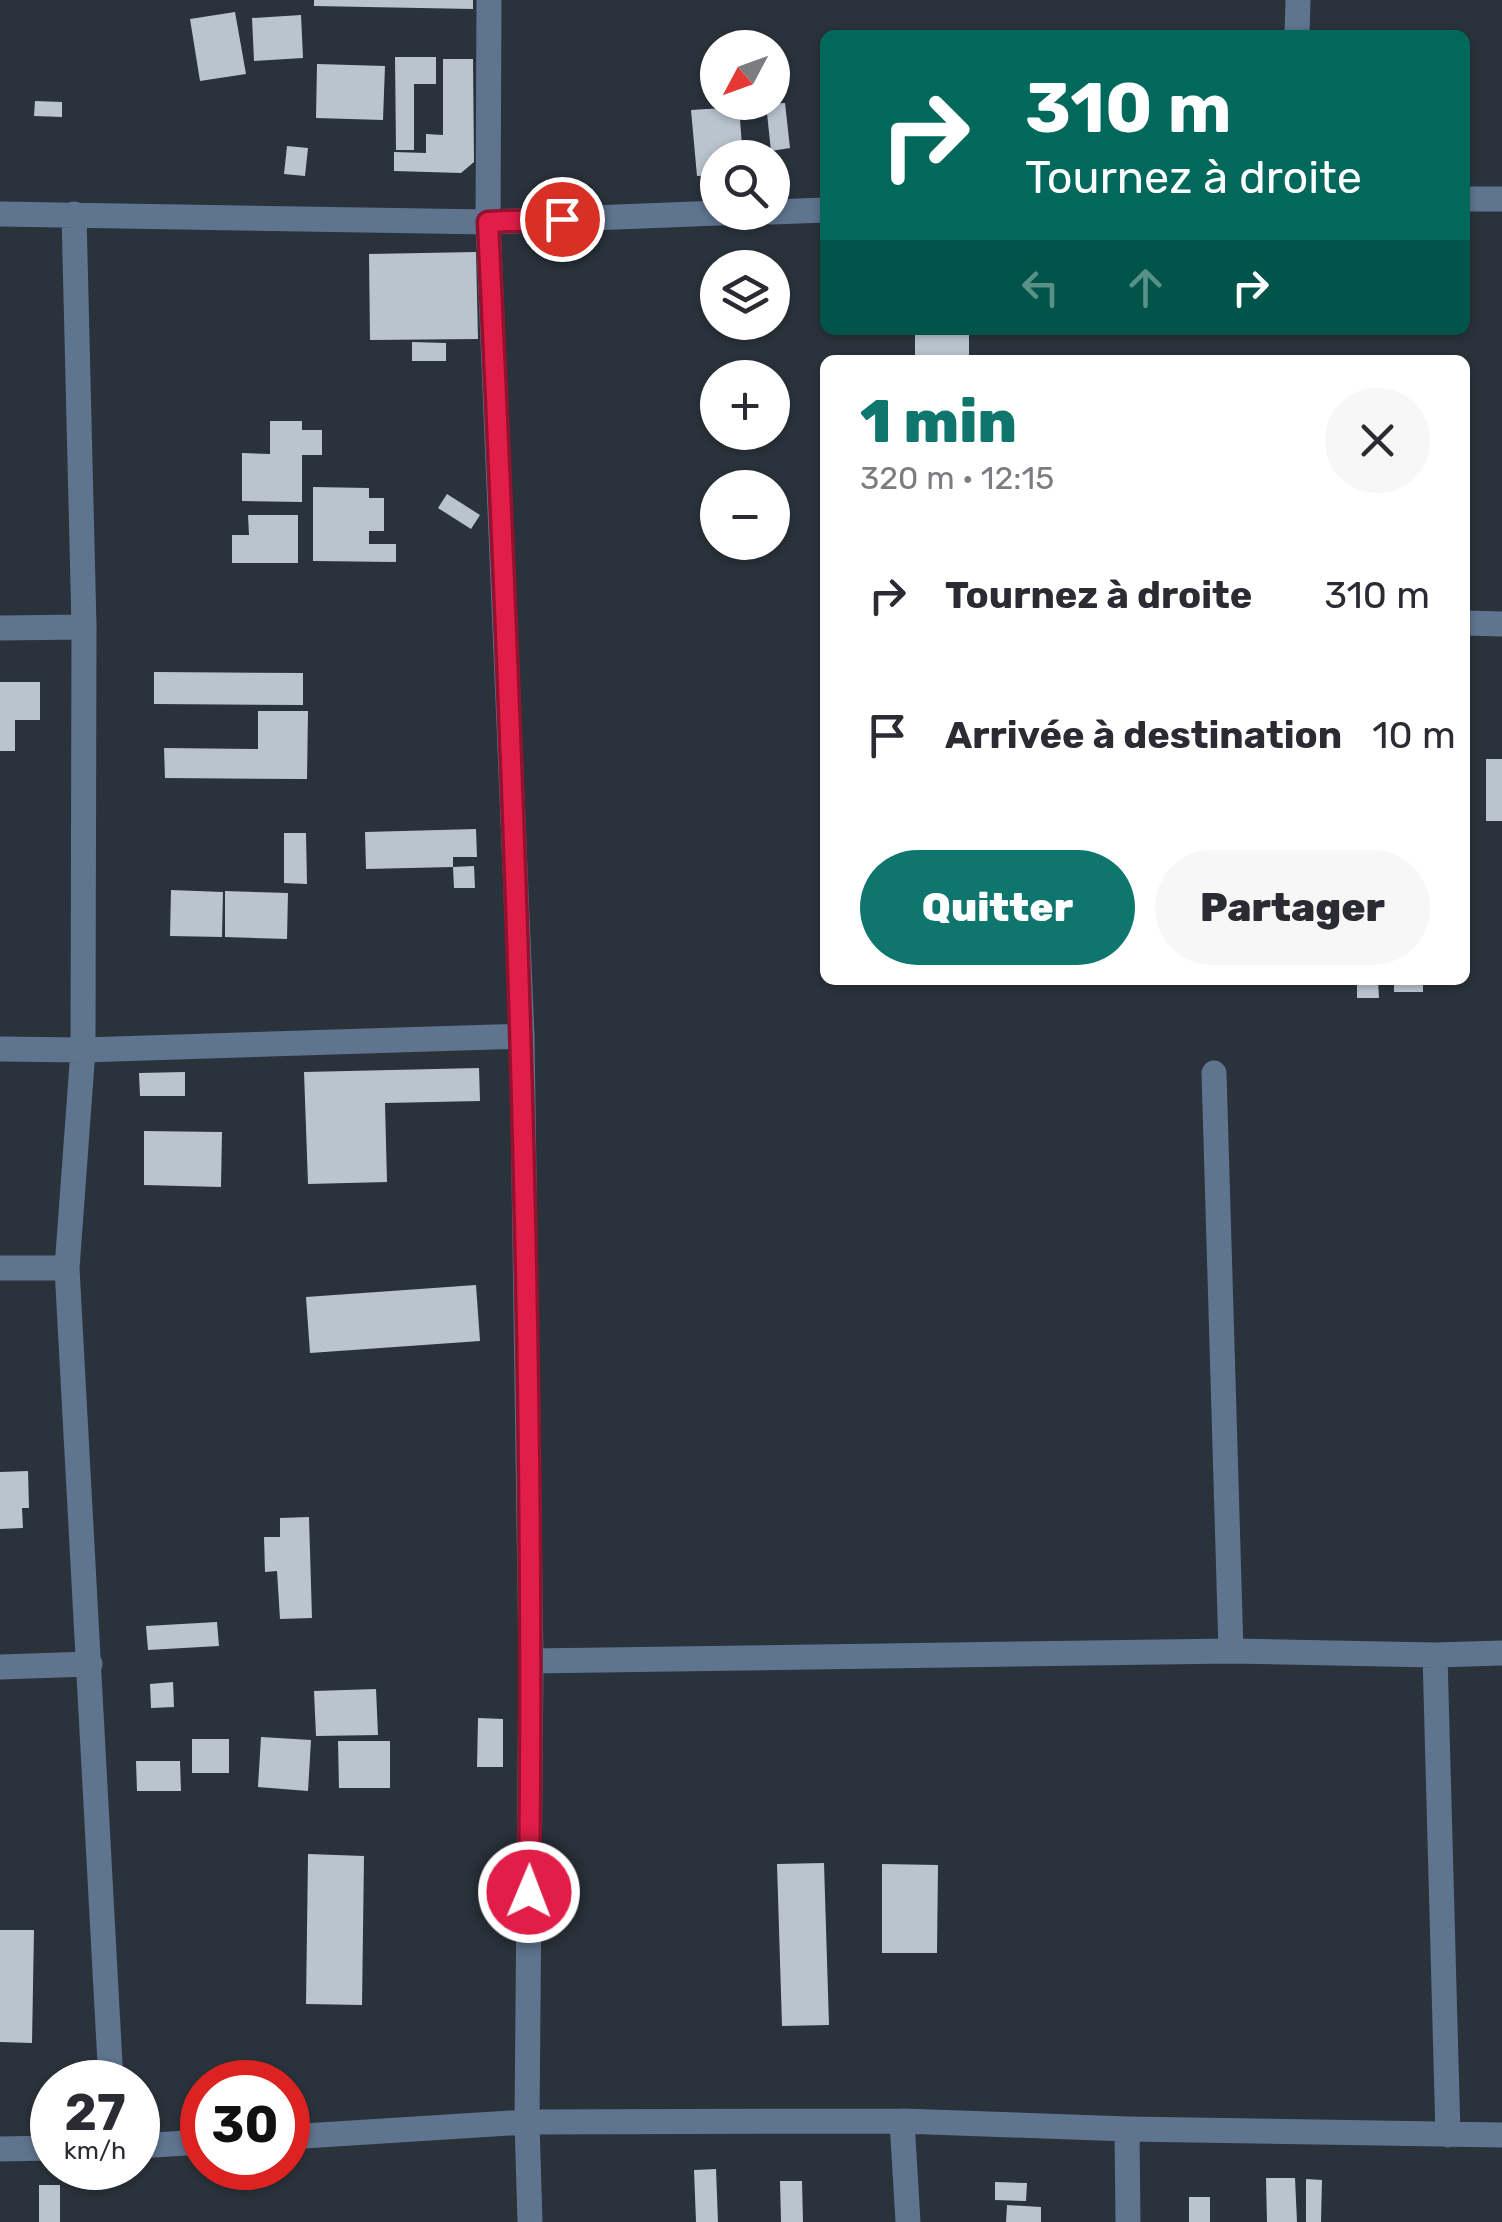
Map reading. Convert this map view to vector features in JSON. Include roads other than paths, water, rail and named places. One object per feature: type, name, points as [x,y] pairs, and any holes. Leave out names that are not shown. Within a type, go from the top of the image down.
[{"type":"street","points":[[489,0],[488,222],[522,1036],[531,1661],[526,2122],[530,2222]]},
{"type":"street","points":[[1297,30],[1298,0]]},
{"type":"street","points":[[1470,199],[1502,199]]},
{"type":"street","points":[[790,211],[820,210]]},
{"type":"street","points":[[0,214],[488,222],[700,214]]},
{"type":"street","points":[[74,214],[84,627],[83,1050],[68,1268],[110,2060]]},
{"type":"street","points":[[1470,623],[1502,624]]},
{"type":"street","points":[[0,628],[84,627]]},
{"type":"street","points":[[0,1049],[83,1050],[522,1036]]},
{"type":"street","points":[[1214,1073],[1230,1651]]},
{"type":"street","points":[[0,1268],[68,1268]]},
{"type":"street","points":[[531,1661],[1230,1651],[1502,1653]]},
{"type":"street","points":[[1434,1655],[1448,2135]]},
{"type":"street","points":[[0,1667],[90,1664]]},
{"type":"street","points":[[310,2136],[526,2122],[902,2121],[1502,2135]]},
{"type":"street","points":[[902,2121],[908,2222]]},
{"type":"street","points":[[1127,2128],[1128,2222]]},
{"type":"street","points":[[0,2149],[30,2148]]}]
